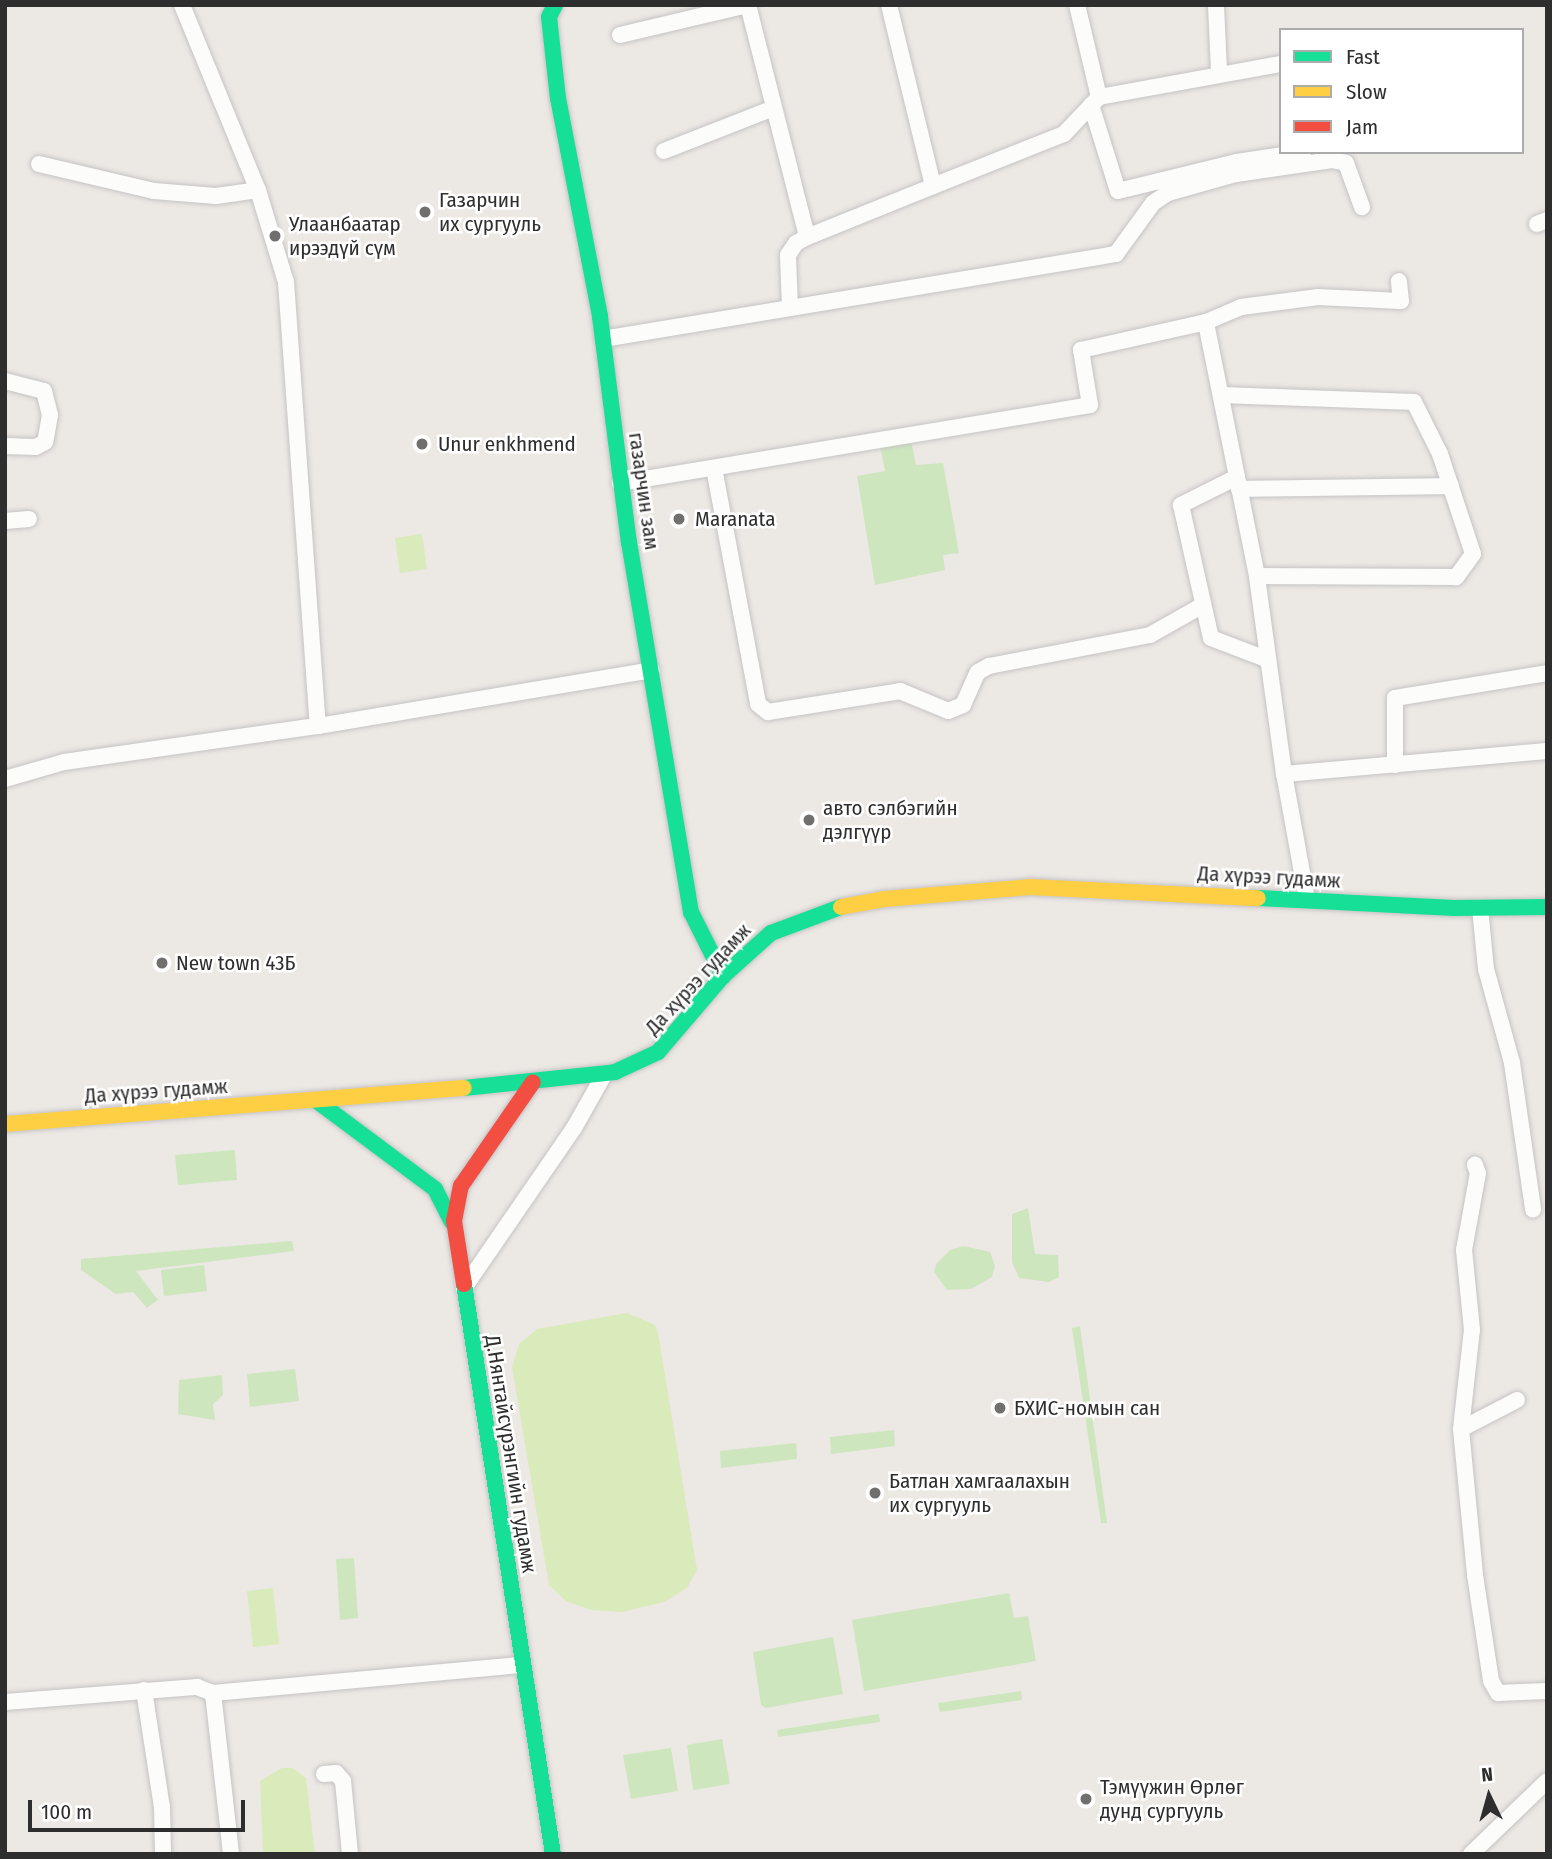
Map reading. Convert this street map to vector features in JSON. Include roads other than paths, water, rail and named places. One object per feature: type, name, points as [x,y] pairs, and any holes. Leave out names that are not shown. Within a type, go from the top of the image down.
[{"type":"main road","name":"газарчин зам","points":[[555,5],[549,17],[558,98],[603,339],[620,483],[691,912],[723,976]]},
{"type":"main road","name":"Да хүрээ гудамж","points":[[5,1124],[317,1101],[604,1075],[659,1052],[723,976],[771,933],[793,921],[885,899],[1030,887],[1479,908],[1547,907]]},
{"type":"main road","name":"Д.Нянтайсүрэнгийн гудамж","points":[[534,1082],[461,1186],[454,1232],[553,1854]]},
{"type":"main road","points":[[317,1101],[435,1189],[447,1205],[454,1232]]},
{"type":"street","points":[[182,5],[258,190],[286,282],[318,726]]},
{"type":"street","points":[[620,35],[747,5],[771,109],[807,237]]},
{"type":"street","points":[[889,5],[933,186]]},
{"type":"street","points":[[1077,5],[1095,101],[1118,191],[1237,162],[1290,154]]},
{"type":"street","points":[[1216,5],[1219,72]]},
{"type":"street","points":[[790,308],[788,255],[807,237],[1064,134],[1095,101],[1219,72],[1279,64]]},
{"type":"street","points":[[664,151],[771,109]]},
{"type":"street","points":[[603,339],[1116,254],[1153,203],[1168,193],[1236,174],[1332,160],[1346,163],[1362,207]]},
{"type":"street","points":[[39,164],[154,191],[216,196],[258,190]]},
{"type":"street","points":[[620,483],[1090,405],[1081,350],[1206,321],[1241,307],[1318,298],[1401,301],[1399,281]]},
{"type":"street","points":[[1206,321],[1257,576],[1266,659],[1307,900]]},
{"type":"street","points":[[5,381],[44,391],[50,415],[45,442],[36,447],[5,446]]},
{"type":"street","points":[[1222,395],[1414,402],[1451,486],[1473,554],[1456,577],[1257,576]]},
{"type":"street","points":[[714,468],[758,704],[768,712],[900,691],[947,711],[963,705],[978,672],[989,666],[1150,635],[1203,605]]},
{"type":"street","points":[[1266,659],[1211,638],[1181,505],[1238,483],[1451,486]]},
{"type":"street","points":[[5,521],[29,519]]},
{"type":"street","points":[[5,779],[64,762],[318,726],[651,670]]},
{"type":"street","points":[[1395,765],[1395,698],[1547,673]]},
{"type":"street","points":[[1284,774],[1547,751]]},
{"type":"street","points":[[1479,908],[1486,969],[1512,1063],[1533,1209]]},
{"type":"street","points":[[464,1287],[574,1128],[604,1075]]},
{"type":"street","points":[[1475,1165],[1478,1173],[1464,1250],[1472,1330],[1461,1429],[1491,1681],[1498,1693],[1547,1690]]},
{"type":"street","points":[[1461,1429],[1517,1401]]},
{"type":"street","points":[[5,1702],[197,1687],[213,1693],[523,1665]]},
{"type":"street","points":[[144,1690],[162,1807],[163,1854]]},
{"type":"street","points":[[213,1693],[231,1854]]},
{"type":"street","points":[[324,1774],[336,1773],[343,1781],[350,1854]]},
{"type":"street","points":[[1471,1854],[1547,1781]]},
{"type":"place","name":"Газарчин их сургууль","points":[[425,212]]},
{"type":"place","name":"Улаанбаатар ирээдүй сүм","points":[[275,236]]},
{"type":"place","name":"Unur enkhmend","points":[[422,444]]},
{"type":"place","name":"Maranata","points":[[679,519]]},
{"type":"place","name":"авто сэлбэгийн дэлгүүр","points":[[809,820]]},
{"type":"place","name":"New town 43Б","points":[[162,963]]},
{"type":"place","name":"БХИС-номын сан","points":[[1000,1408]]},
{"type":"place","name":"Батлан хамгаалахын их сургууль","points":[[875,1493]]},
{"type":"place","name":"Тэмүүжин Өрлөг дунд сургууль","points":[[1086,1799]]}]
